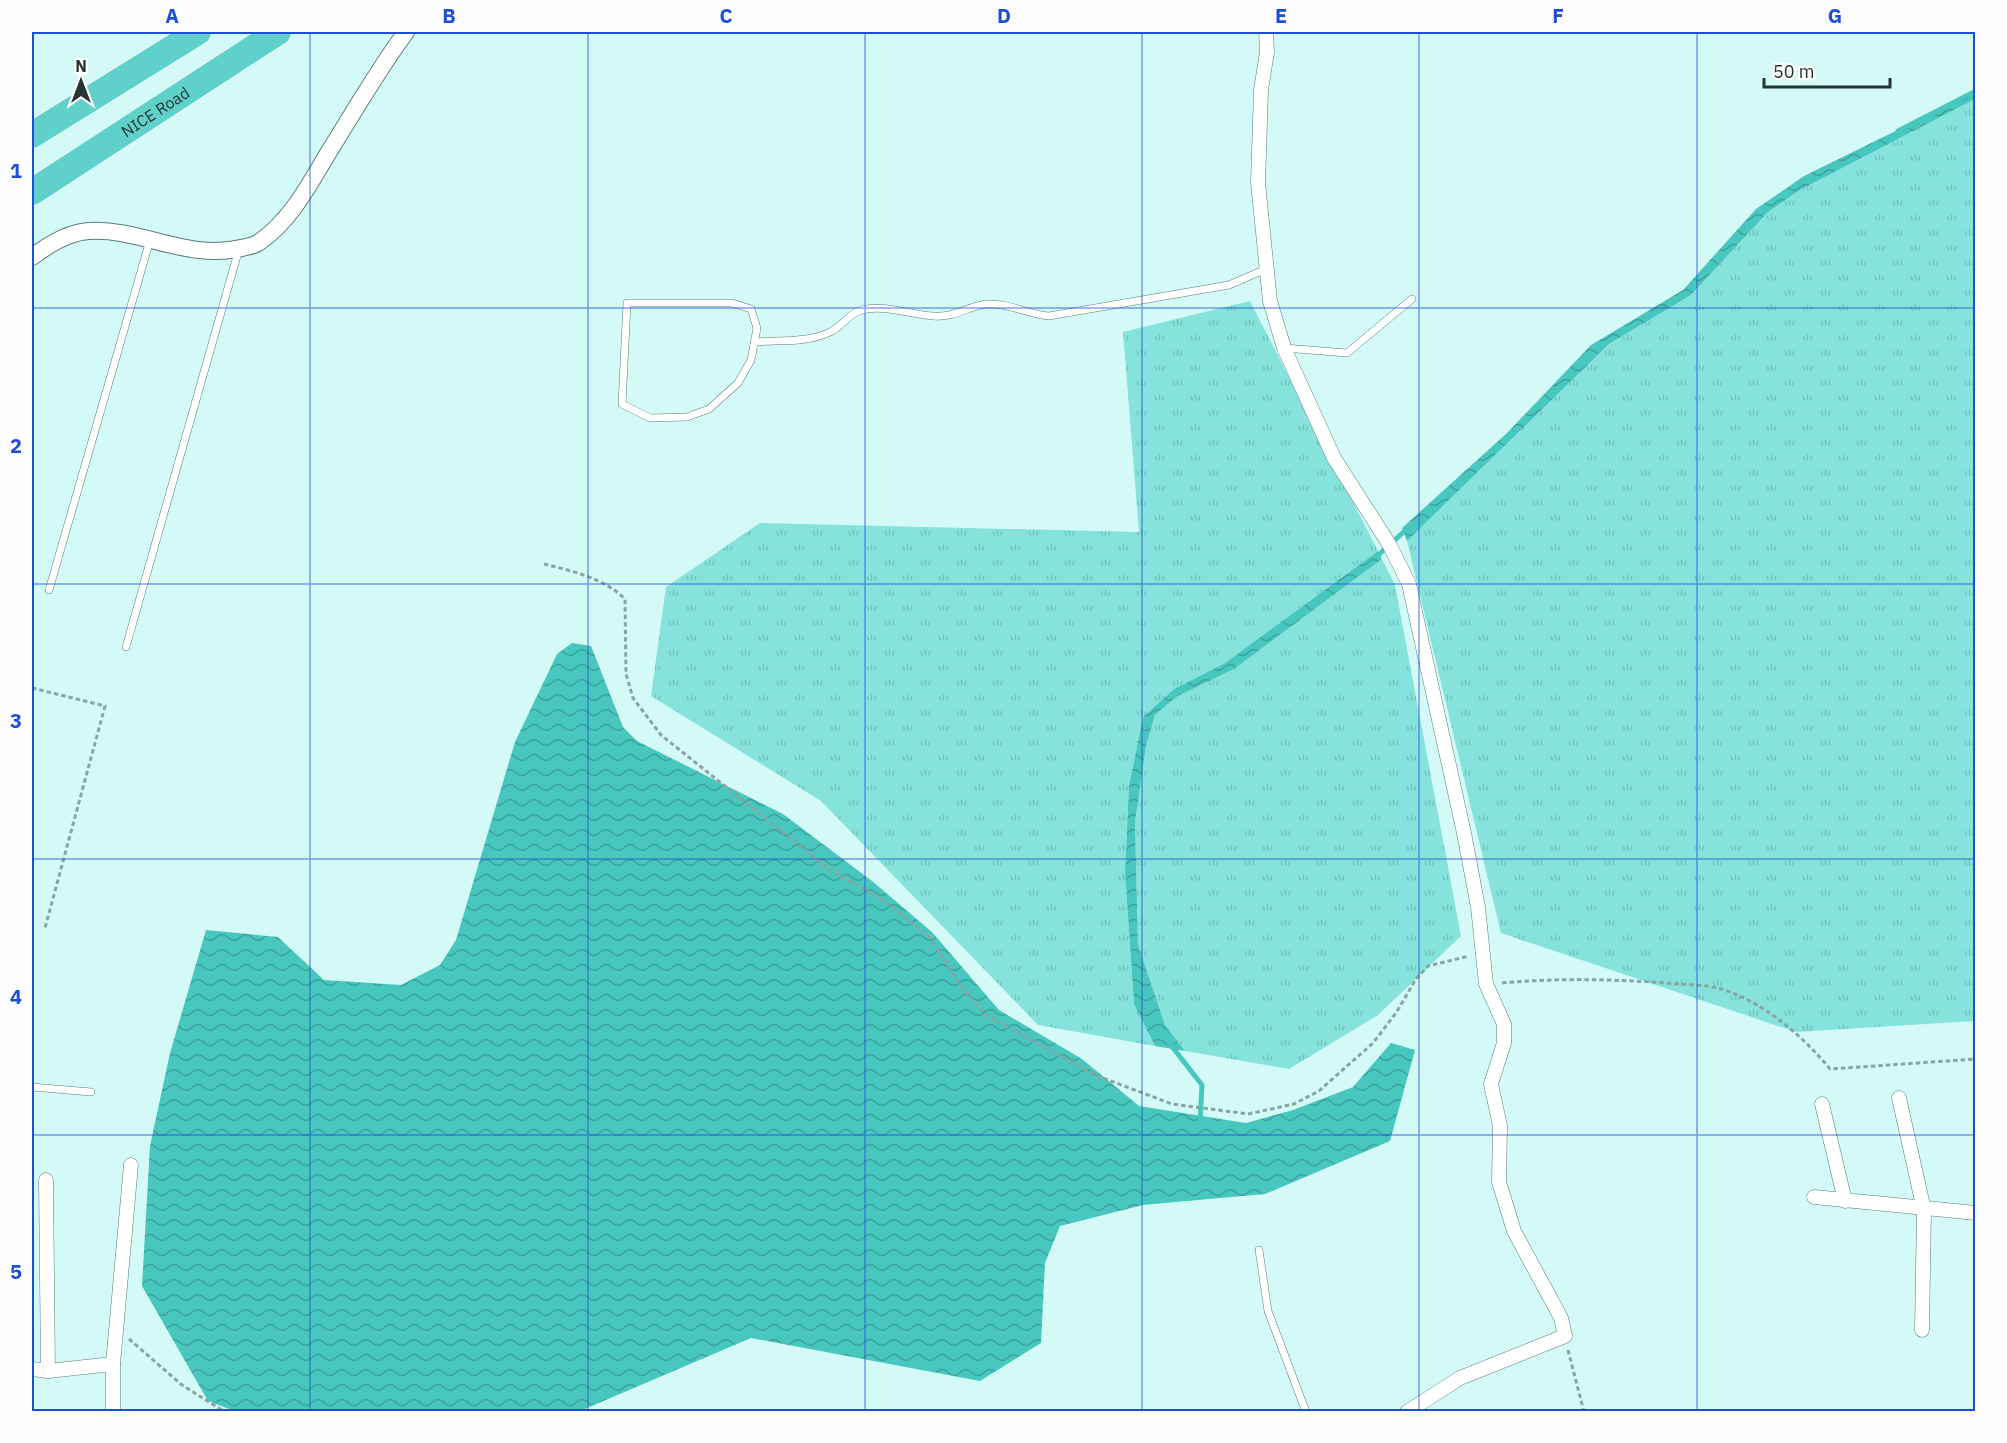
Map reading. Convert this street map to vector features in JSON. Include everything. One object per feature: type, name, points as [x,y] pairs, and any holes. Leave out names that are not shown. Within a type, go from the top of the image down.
[{"type":"highway","points":[[32,135],[198,32]]},
{"type":"highway","name":"NICE Road","points":[[32,192],[279,32]]},
{"type":"street","points":[[32,256],[55,241],[87,231],[114,232],[200,252],[239,249],[256,244],[280,225],[301,198],[386,60],[406,32]]},
{"type":"street","points":[[1266,32],[1267,52],[1261,90],[1258,183],[1270,301],[1284,348],[1334,459],[1389,544],[1409,584],[1455,788],[1479,911],[1486,984],[1504,1024],[1504,1043],[1491,1084],[1500,1126],[1499,1182],[1514,1231],[1561,1318],[1565,1336],[1460,1378],[1407,1412]]},
{"type":"street","points":[[1899,1098],[1924,1210],[1922,1330]]},
{"type":"street","points":[[1822,1104],[1845,1201]]},
{"type":"street","points":[[112,1412],[113,1364],[131,1165]]},
{"type":"street","points":[[46,1180],[48,1371]]},
{"type":"street","points":[[1814,1197],[1924,1210],[1976,1213]]},
{"type":"street","points":[[32,1369],[48,1371],[113,1364]]},
{"type":"lane","points":[[49,591],[150,240]]},
{"type":"lane","points":[[126,647],[239,249]]},
{"type":"lane","points":[[755,342],[816,337],[833,331],[859,310],[876,308],[936,317],[964,313],[984,304],[1005,304],[1030,315],[1050,316],[1228,285],[1266,269]]},
{"type":"lane","points":[[1284,348],[1347,353],[1412,299]]},
{"type":"lane","points":[[627,303],[732,303],[751,309],[757,328],[755,342],[751,360],[738,383],[709,409],[687,417],[650,418],[622,404],[627,303]]},
{"type":"lane","points":[[32,1087],[91,1092]]},
{"type":"lane","points":[[1259,1250],[1268,1311],[1306,1412]]},
{"type":"path","points":[[544,564],[574,572],[613,587],[625,599],[626,674],[633,698],[661,735],[830,870],[884,900],[931,939],[962,987],[984,1014],[1095,1075],[1172,1104],[1248,1114],[1294,1104],[1319,1091],[1372,1043],[1396,1013],[1416,979],[1428,966],[1470,956]]},
{"type":"path","points":[[32,688],[105,706],[45,928]]},
{"type":"path","points":[[1486,984],[1559,978],[1601,978],[1720,989],[1750,1002],[1779,1021],[1812,1046],[1830,1069],[1976,1059]]},
{"type":"path","points":[[116,1328],[182,1385],[225,1412]]},
{"type":"path","points":[[1565,1336],[1584,1412]]},
{"type":"green space","points":[[1975,99],[1975,1021],[1796,1032],[1501,933],[1407,541],[1609,344],[1691,295],[1767,213],[1798,191]]},
{"type":"green space","points":[[1250,301],[1378,551],[1225,663],[1174,689],[1143,717],[1129,786],[1125,873],[1134,1004],[1155,1046],[1038,1025],[821,801],[651,696],[666,587],[760,523],[1139,532],[1123,332]]},
{"type":"green space","points":[[1382,559],[1395,585],[1461,936],[1378,1015],[1289,1069],[1185,1051],[1165,1025],[1138,945],[1135,822],[1146,746],[1155,715],[1176,697],[1234,669]]},
{"type":"water","points":[[1975,92],[1975,99],[1798,191],[1767,213],[1691,295],[1609,344],[1407,541],[1402,528],[1507,433],[1591,345],[1683,290],[1756,209],[1804,176]]},
{"type":"water","points":[[1378,551],[1382,559],[1234,669],[1176,697],[1155,715],[1146,746],[1135,822],[1138,945],[1165,1025],[1185,1051],[1155,1046],[1134,1004],[1125,873],[1129,786],[1143,717],[1174,689],[1225,663]]},
{"type":"water","points":[[572,643],[591,646],[623,727],[637,741],[783,814],[872,881],[932,932],[999,1010],[1082,1059],[1139,1106],[1246,1123],[1293,1110],[1353,1087],[1391,1043],[1415,1050],[1390,1141],[1265,1194],[1143,1205],[1060,1226],[1045,1263],[1041,1343],[980,1381],[751,1338],[580,1411],[237,1412],[208,1401],[142,1286],[150,1146],[170,1053],[206,930],[278,937],[324,980],[401,985],[440,965],[456,940],[515,742],[557,654]]},
{"type":"waterway","points":[[1898,131],[1976,91]]},
{"type":"waterway","points":[[1376,557],[1407,529]]},
{"type":"waterway","points":[[1170,1044],[1202,1085],[1200,1123]]}]
